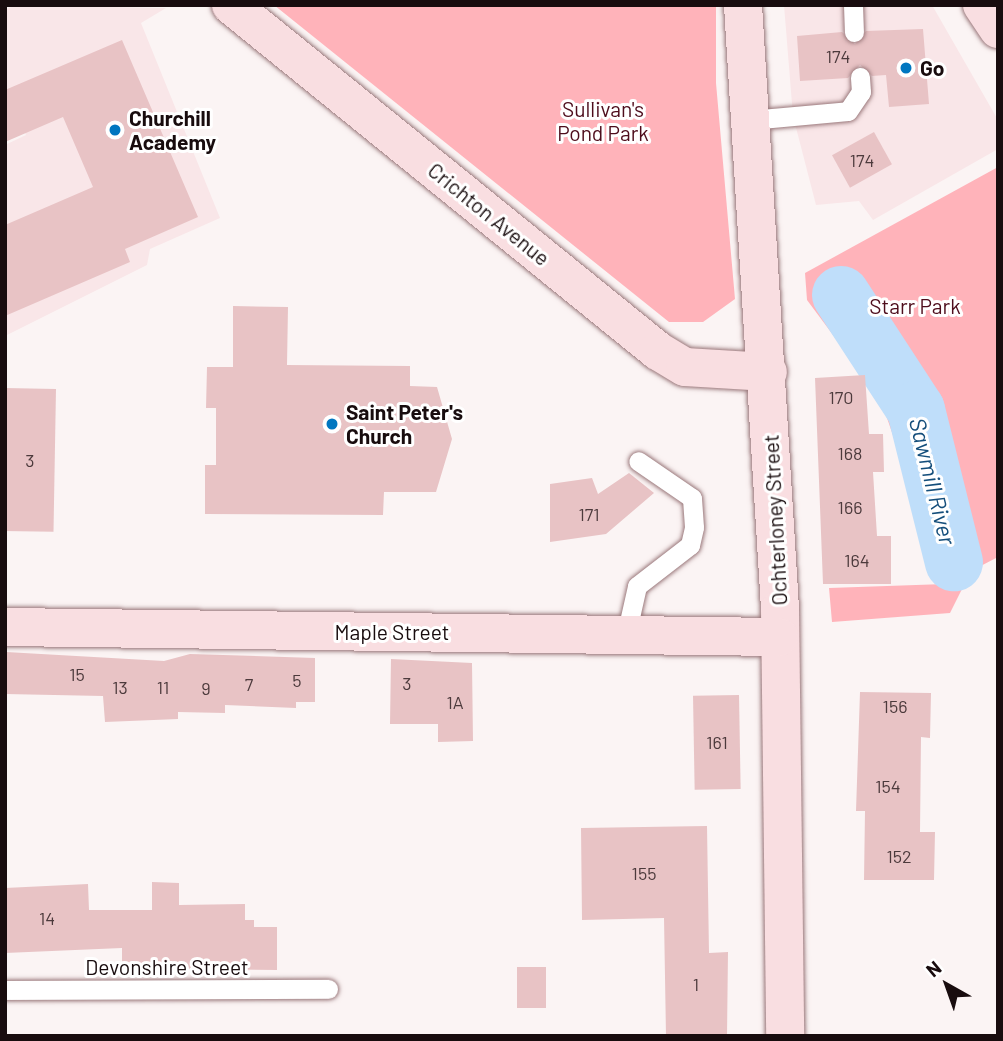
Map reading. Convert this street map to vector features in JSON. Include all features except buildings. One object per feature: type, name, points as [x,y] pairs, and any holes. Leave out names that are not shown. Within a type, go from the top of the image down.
[{"type":"main road","name":"Crichton Avenue","points":[[231,5],[658,351],[685,367],[768,372]]},
{"type":"main road","name":"Ochterloney Street","points":[[743,5],[768,372],[779,637],[785,1036]]},
{"type":"main road","points":[[982,5],[998,29]]},
{"type":"main road","name":"Maple Street","points":[[5,626],[779,637]]},
{"type":"lane","points":[[853,5],[854,32]]},
{"type":"lane","points":[[750,120],[848,111],[862,92],[860,77]]},
{"type":"lane","points":[[626,635],[636,586],[690,545],[694,527],[692,498],[639,461]]},
{"type":"lane","name":"Devonshire Street","points":[[5,990],[328,989]]},
{"type":"shaded area","points":[[15,5],[166,8],[141,23],[220,218],[150,249],[147,265],[5,336],[5,145],[26,135],[5,87],[5,10]]},
{"type":"shaded area","points":[[784,5],[932,5],[998,120],[998,149],[873,220],[859,201],[816,205],[793,116]]},
{"type":"green space","name":"Sullivan's Pond Park","points":[[274,5],[716,5],[716,83],[735,299],[703,322],[669,322]]},
{"type":"green space","name":"Starr Park","points":[[998,167],[998,557],[971,571],[950,613],[832,622],[829,588],[945,584],[880,398],[807,300],[805,273]]},
{"type":"waterway","name":"Sawmill River","points":[[841,295],[916,410],[954,562]]},
{"type":"place","name":"Go","points":[[906,68]]},
{"type":"place","name":"Churchill Academy","points":[[115,130]]},
{"type":"place","name":"Saint Peter's Church","points":[[332,424]]}]
